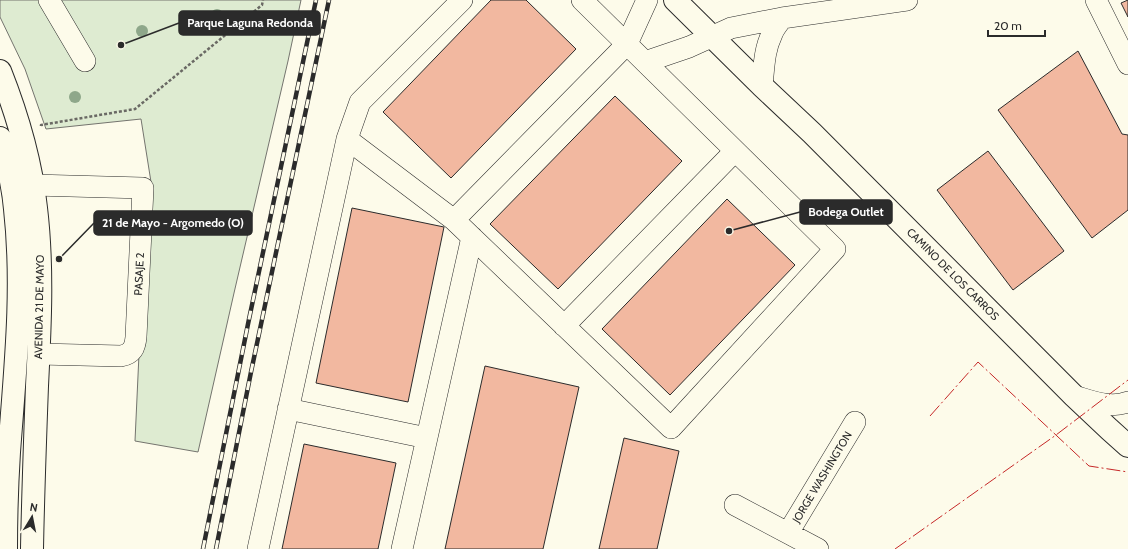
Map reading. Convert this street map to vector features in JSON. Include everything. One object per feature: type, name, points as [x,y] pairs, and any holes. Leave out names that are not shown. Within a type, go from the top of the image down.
[{"type":"main road","name":"CAMINO DE LOS CARROS","points":[[675,0],[714,36],[762,86],[812,133],[1074,396],[1128,446]]},
{"type":"main road","name":"AVENIDA 21 DE MAYO","points":[[0,71],[21,134],[33,185],[39,231],[41,272],[32,549]]},
{"type":"main road","name":"AVENIDA 21 DE MAYO","points":[[0,138],[10,176],[13,195],[18,243],[19,310],[13,413],[4,482],[6,549]]},
{"type":"main road","points":[[0,430],[13,413]]},
{"type":"main road","points":[[4,482],[21,496],[33,516]]},
{"type":"street","points":[[49,0],[85,61]]},
{"type":"street","points":[[258,549],[347,138],[360,102],[462,0]]},
{"type":"street","points":[[347,138],[454,220],[671,428],[835,249],[582,0]]},
{"type":"street","points":[[454,220],[627,44],[647,0]]},
{"type":"street","points":[[645,62],[689,47],[731,28],[782,18],[907,0]]},
{"type":"street","points":[[1096,0],[1128,64]]},
{"type":"street","points":[[762,86],[764,60],[768,44],[772,33],[782,18]]},
{"type":"street","points":[[564,326],[735,150]]},
{"type":"street","name":"PASAJE 2","points":[[33,185],[144,188],[136,337],[134,348],[126,355],[121,356],[39,354]]},
{"type":"street","points":[[402,549],[472,237]]},
{"type":"street","points":[[1074,396],[1110,406],[1128,402]]},
{"type":"street","points":[[288,409],[427,438]]},
{"type":"street","name":"JORGE WASHINGTON","points":[[788,533],[855,422]]},
{"type":"street","name":"JORGE WASHINGTON","points":[[735,505],[818,549]]},
{"type":"path","points":[[42,132],[41,125],[134,109],[262,5],[264,0]]},
{"type":"green space","points":[[0,0],[301,0],[198,452],[135,441],[139,354],[151,182],[141,119],[46,129],[25,69],[0,17]]},
{"type":"building","points":[[491,0],[526,0],[576,49],[451,178],[383,112]]},
{"type":"building","points":[[1128,0],[1128,17],[1121,3]]},
{"type":"building","points":[[1078,51],[1122,134],[1128,135],[1128,210],[1092,238],[998,110]]},
{"type":"building","points":[[615,96],[682,161],[558,289],[490,224]]},
{"type":"building","points":[[988,151],[1064,251],[1013,290],[937,190]]},
{"type":"building","points":[[727,199],[795,265],[670,395],[602,329]]},
{"type":"building","points":[[352,208],[444,227],[408,402],[316,383]]},
{"type":"building","points":[[485,366],[579,387],[543,549],[445,549]]},
{"type":"building","points":[[624,438],[679,451],[657,549],[599,549]]},
{"type":"building","points":[[304,444],[396,463],[378,549],[282,549]]},
{"type":"railway","points":[[203,549],[248,324],[316,0]]},
{"type":"railway","points":[[216,549],[251,372],[329,0]]},
{"type":"power","points":[[930,416],[978,362],[1089,466],[1128,472]]},
{"type":"power","points":[[895,549],[1056,435],[1128,380]]},
{"type":"place","name":"Parque Laguna Redonda","points":[[121,45]]},
{"type":"place","name":"Bodega Outlet","points":[[729,231]]},
{"type":"place","name":"21 de Mayo - Argomedo (O)","points":[[59,259]]}]
